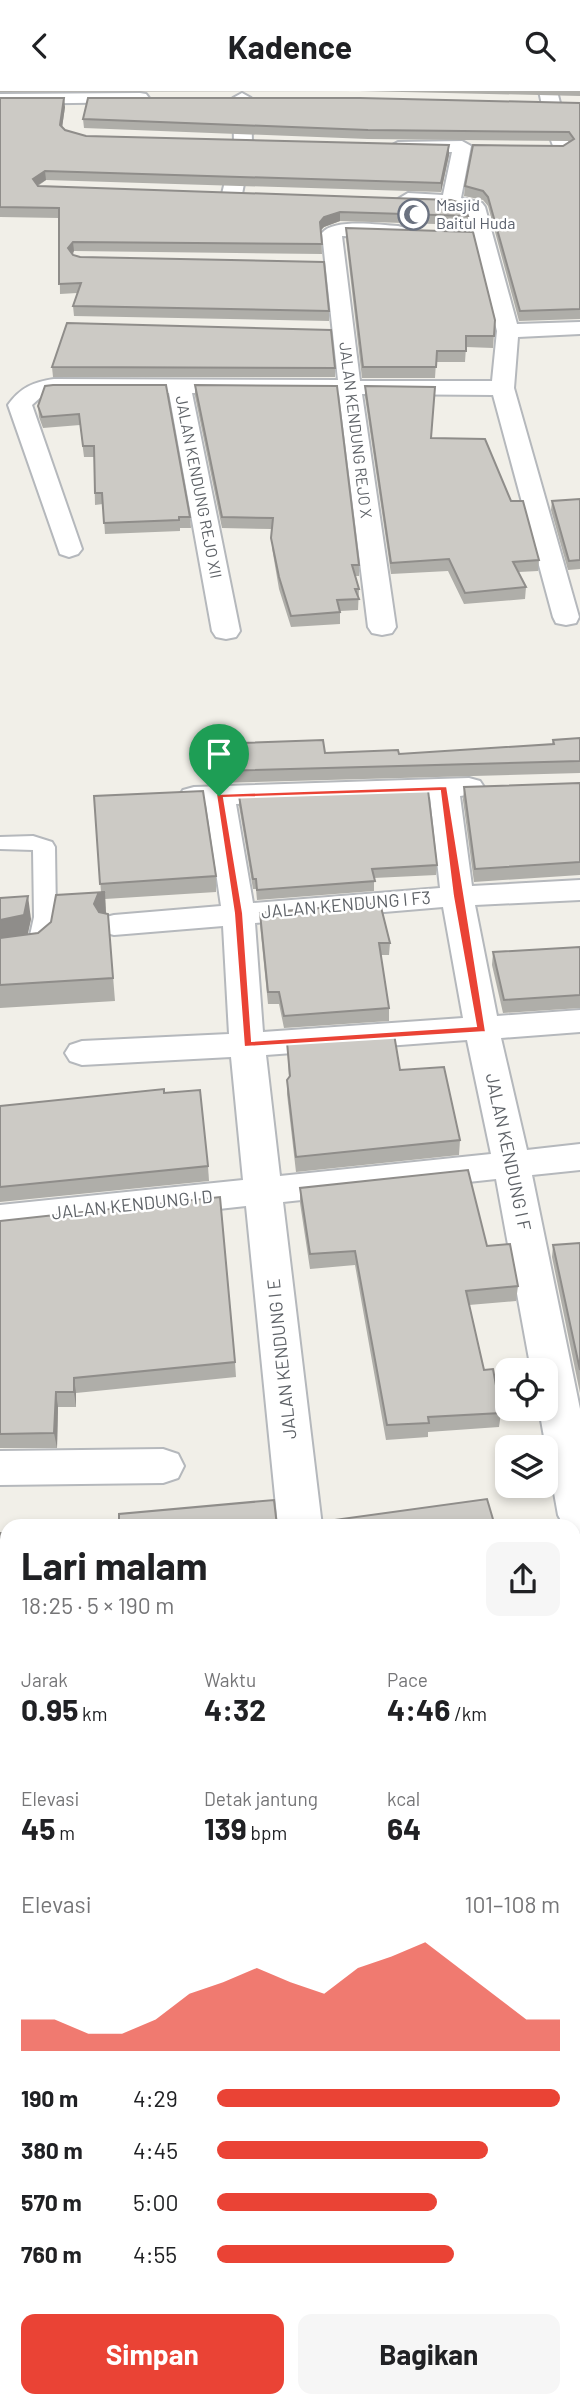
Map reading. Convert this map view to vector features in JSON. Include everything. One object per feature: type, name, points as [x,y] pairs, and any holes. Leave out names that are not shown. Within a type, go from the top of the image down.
[{"type":"street","points":[[0,99],[161,98]]},
{"type":"street","points":[[232,194],[243,143],[242,98]]},
{"type":"street","points":[[74,122],[78,99]]},
{"type":"street","points":[[570,104],[545,100],[562,148],[580,168]]},
{"type":"street","points":[[382,147],[468,146],[452,201]]},
{"type":"street","points":[[537,147],[562,148]]},
{"type":"street","points":[[384,198],[452,201],[475,207],[508,331],[503,388],[566,617]]},
{"type":"street","name":"JALAN KENDUNG REJO X","points":[[382,627],[332,233],[341,230],[418,232]]},
{"type":"street","points":[[457,233],[482,234]]},
{"type":"street","points":[[310,263],[337,263]]},
{"type":"street","points":[[508,331],[580,328]]},
{"type":"street","points":[[317,330],[344,331]]},
{"type":"street","points":[[69,549],[20,405],[26,395],[47,386],[179,387]]},
{"type":"street","name":"JALAN KENDUNG REJO XII","points":[[226,631],[179,387],[503,388]]},
{"type":"street","points":[[169,797],[498,786]]},
{"type":"street","name":"JALAN KENDUNG I F","points":[[444,788],[457,896],[580,1515]]},
{"type":"street","name":"JALAN KENDUNG I E","points":[[219,796],[238,913],[247,1045],[299,1519]]},
{"type":"street","name":"JALAN KENDUNG I F3","points":[[114,925],[457,896],[580,890]]},
{"type":"street","points":[[82,1053],[247,1045],[580,1021]]},
{"type":"street","points":[[263,1191],[511,1162],[580,1157]]},
{"type":"street","name":"JALAN KENDUNG I D","points":[[0,1219],[263,1191]]},
{"type":"street","points":[[0,1468],[163,1466]]},
{"type":"lane","points":[[0,843],[33,842],[44,847],[45,917],[40,944],[31,949],[0,952]]},
{"type":"building","points":[[0,98],[64,98],[60,125],[65,130],[86,136],[449,145],[441,183],[45,171],[33,179],[38,186],[451,200],[464,204],[468,216],[340,212],[324,217],[320,222],[322,244],[73,242],[68,248],[73,255],[80,257],[324,262],[329,311],[73,306],[81,283],[59,284],[59,208],[0,207]]},
{"type":"building","points":[[88,98],[360,98],[580,103],[580,309],[520,311],[488,197],[483,191],[465,186],[473,145],[563,146],[574,139],[569,132],[368,130],[83,119]]},
{"type":"building","points":[[346,228],[473,232],[495,320],[494,336],[466,336],[466,351],[437,351],[436,367],[363,367]]},
{"type":"building","points":[[67,323],[331,330],[335,368],[52,367]]},
{"type":"building","points":[[166,385],[190,517],[179,517],[179,520],[104,523],[102,493],[95,493],[94,446],[83,446],[79,414],[42,417],[38,406],[45,386]]},
{"type":"building","points":[[195,385],[337,386],[359,565],[352,565],[359,599],[337,600],[340,612],[291,616],[271,538],[273,518],[222,517]]},
{"type":"building","points":[[365,386],[435,387],[431,438],[485,439],[511,501],[523,501],[539,560],[513,562],[526,587],[465,593],[449,559],[391,563]]},
{"type":"building","points":[[580,499],[580,560],[569,561],[552,501]]},
{"type":"building","points":[[580,738],[580,761],[216,771],[213,744],[323,740],[325,753],[398,750],[399,754],[554,744],[553,740]]},
{"type":"building","points":[[580,783],[580,862],[475,869],[464,787]]},
{"type":"building","points":[[428,790],[437,865],[372,869],[375,881],[257,890],[239,796]]},
{"type":"building","points":[[203,791],[216,876],[100,884],[94,796]]},
{"type":"building","points":[[105,892],[98,894],[94,904],[99,912],[108,914],[113,978],[0,985],[0,938],[38,933],[51,922],[56,895]]},
{"type":"building","points":[[28,896],[24,915],[0,920],[0,898]]},
{"type":"building","points":[[380,903],[390,943],[379,943],[389,1008],[284,1016],[279,992],[268,992],[260,913]]},
{"type":"building","points":[[580,947],[580,995],[504,1000],[493,952]]},
{"type":"building","points":[[394,1034],[400,1070],[444,1067],[460,1140],[296,1157],[287,1080],[290,1076],[287,1042]]},
{"type":"building","points":[[164,1089],[164,1093],[200,1090],[208,1166],[0,1187],[0,1106]]},
{"type":"building","points":[[468,1170],[487,1246],[510,1244],[518,1286],[466,1291],[484,1370],[493,1369],[495,1413],[428,1417],[429,1423],[387,1425],[355,1251],[310,1254],[300,1188]]},
{"type":"building","points":[[220,1197],[235,1362],[74,1378],[74,1392],[56,1392],[54,1433],[0,1434],[0,1221]]},
{"type":"building","points":[[580,1243],[580,1370],[553,1245]]},
{"type":"building","points":[[487,1499],[493,1519],[342,1519]]},
{"type":"building","points":[[274,1500],[276,1519],[119,1519],[119,1514]]},
{"type":"place","name":"Masjid Baitul Huda","points":[[413,214]]},
{"type":"route","points":[[444,788],[457,896],[482,1029],[247,1045],[238,913],[219,796],[444,788]]}]
